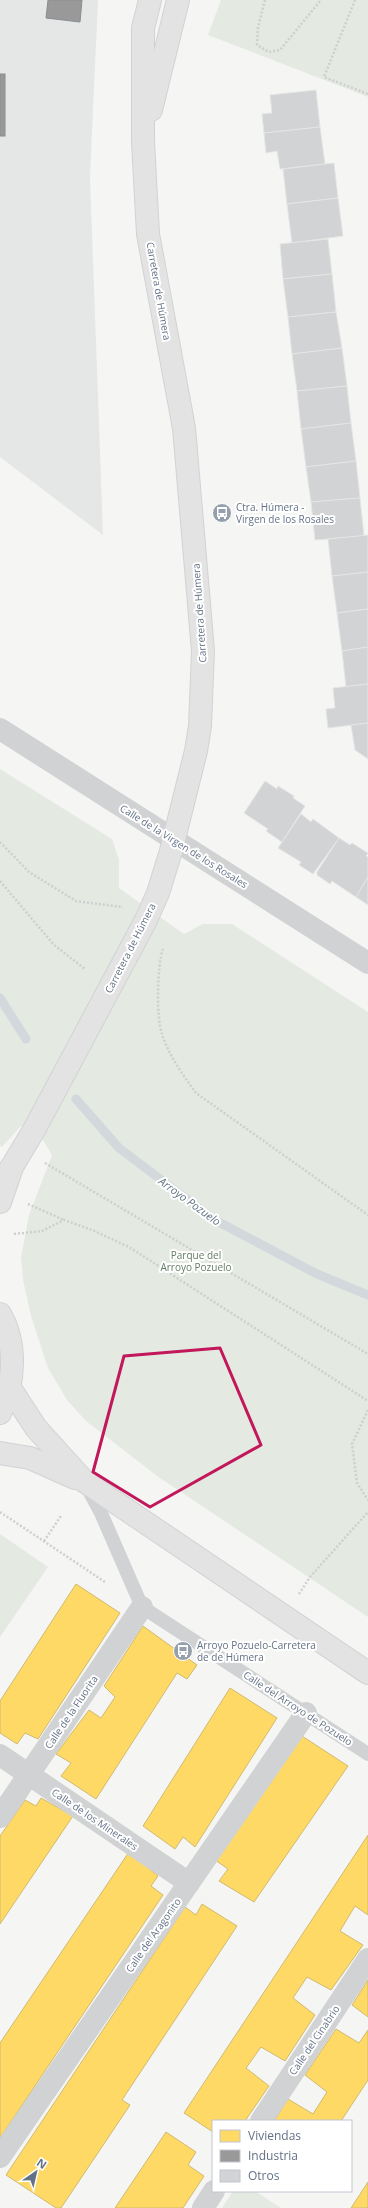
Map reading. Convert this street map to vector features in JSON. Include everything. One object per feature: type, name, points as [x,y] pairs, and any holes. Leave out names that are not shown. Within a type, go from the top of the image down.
[{"type":"main road","name":"Carretera de Húmera","points":[[0,1182],[18,1157],[34,1130],[146,920],[158,893],[174,839],[200,726],[203,651],[184,428],[148,234],[143,142],[143,28],[150,0]]},
{"type":"main road","name":"Carretera de Húmera","points":[[143,142],[178,0]]},
{"type":"main road","name":"Carretera de Húmera","points":[[0,1202],[18,1157]]},
{"type":"main road","points":[[0,1314],[8,1334],[11,1352],[10,1388],[0,1413]]},
{"type":"main road","points":[[10,1388],[36,1428],[84,1481]]},
{"type":"main road","points":[[0,1453],[30,1458],[84,1481],[368,1673]]},
{"type":"street","name":"Calle de la Virgen de los Rosales","points":[[0,729],[368,963]]},
{"type":"street","name":"Calle de la Fluorita","points":[[0,1817],[142,1607]]},
{"type":"street","name":"Calle del Aragonito","points":[[0,2157],[306,1713]]},
{"type":"street","name":"Calle de los Minerales","points":[[0,1755],[189,1883]]},
{"type":"street","name":"Calle del Cinabrio","points":[[262,2120],[368,1959]]},
{"type":"street","points":[[203,2208],[213,2192]]},
{"type":"lane","points":[[84,1481],[101,1513],[142,1607]]},
{"type":"lane","name":"Calle del Arroyo de Pozuelo","points":[[142,1607],[368,1754]]},
{"type":"path","points":[[264,0],[258,27],[257,45],[269,52],[280,50],[321,0]]},
{"type":"path","points":[[355,0],[324,77],[368,94]]},
{"type":"path","points":[[0,842],[29,872],[76,901],[124,908]]},
{"type":"path","points":[[0,881],[54,945],[85,969]]},
{"type":"path","points":[[164,946],[160,958],[158,978],[162,1034],[178,1067],[196,1093],[368,1215]]},
{"type":"path","points":[[18,1157],[368,1354]]},
{"type":"path","points":[[23,1202],[129,1246],[368,1401]]},
{"type":"path","points":[[14,1234],[42,1231],[64,1220]]},
{"type":"path","points":[[368,1410],[352,1444],[357,1482],[368,1500]]},
{"type":"path","points":[[0,1512],[142,1607]]},
{"type":"path","points":[[284,1616],[310,1577],[368,1512]]},
{"type":"path","points":[[44,1541],[61,1516]]},
{"type":"highlighted area","points":[[220,1348],[261,1445],[150,1507],[93,1472],[124,1356]]},
{"type":"shaded area","points":[[0,0],[98,0],[90,177],[103,535],[0,457]]},
{"type":"green space","points":[[221,0],[368,0],[368,97],[208,35]]},
{"type":"green space","name":"Parque del Arroyo Pozuelo","points":[[0,769],[112,839],[119,860],[119,888],[184,934],[203,924],[232,924],[368,1012],[368,1617],[157,1476],[86,1421],[67,1400],[48,1368],[31,1316],[23,1280],[21,1257],[29,1215],[52,1155],[43,1140],[21,1126],[2,1147],[0,1146]]},
{"type":"green space","points":[[0,1534],[48,1567],[0,1637]]},
{"type":"green space","points":[[232,2192],[257,2192],[281,2208],[222,2208]]},
{"type":"building: Viviendas","points":[[76,1584],[120,1613],[38,1739],[25,1733],[17,1744],[0,1733],[0,1701]]},
{"type":"building: Viviendas","points":[[143,1626],[197,1665],[187,1679],[177,1673],[96,1799],[61,1776],[71,1763],[56,1754],[89,1710],[101,1718],[115,1697],[104,1686]]},
{"type":"building: Viviendas","points":[[230,1688],[277,1718],[195,1847],[183,1837],[175,1849],[143,1826]]},
{"type":"building: Viviendas","points":[[302,1736],[348,1766],[254,1902],[219,1881],[228,1869],[215,1860]]},
{"type":"building: Viviendas","points":[[41,1798],[73,1816],[0,1924],[0,1836],[25,1800],[36,1806]]},
{"type":"building: Viviendas","points":[[368,1835],[368,1915],[355,1906],[340,1931],[363,1945],[331,1990],[307,1977],[293,1998],[315,2015],[285,2061],[261,2047],[246,2068],[269,2086],[246,2120],[212,2120],[212,2131],[184,2113]]},
{"type":"building: Viviendas","points":[[129,1852],[158,1876],[151,1886],[163,1895],[0,2138],[0,2043]]},
{"type":"building: Viviendas","points":[[202,1904],[237,1926],[122,2100],[130,2105],[61,2208],[56,2208],[6,2175],[185,1907],[196,1915]]},
{"type":"building: Viviendas","points":[[368,1980],[368,2017],[352,2005]]},
{"type":"building: Viviendas","points":[[336,2029],[359,2043],[368,2030],[368,2080],[342,2120],[275,2120],[288,2099],[313,2114],[327,2092],[305,2075]]},
{"type":"building: Viviendas","points":[[166,2132],[196,2152],[188,2165],[204,2176],[183,2208],[115,2208]]},
{"type":"building: Viviendas","points":[[368,2182],[368,2208],[351,2208]]},
{"type":"building: Industria","points":[[48,0],[82,0],[80,22],[46,18]]},
{"type":"building: Industria","points":[[0,74],[5,74],[5,136],[0,136]]},
{"type":"building: Otros","points":[[316,90],[320,127],[264,133],[262,114],[272,113],[270,95]]},
{"type":"building: Otros","points":[[320,127],[325,164],[280,169],[277,151],[266,153],[264,133]]},
{"type":"building: Otros","points":[[334,163],[338,198],[287,204],[283,169]]},
{"type":"building: Otros","points":[[338,198],[343,236],[292,243],[287,204]]},
{"type":"building: Otros","points":[[328,239],[332,274],[283,279],[280,244]]},
{"type":"building: Otros","points":[[332,274],[336,312],[288,317],[283,279]]},
{"type":"building: Otros","points":[[336,312],[342,348],[292,354],[288,317]]},
{"type":"building: Otros","points":[[342,348],[347,386],[297,391],[292,354]]},
{"type":"building: Otros","points":[[347,386],[351,423],[301,429],[297,391]]},
{"type":"building: Otros","points":[[351,423],[356,461],[306,467],[301,429]]},
{"type":"building: Otros","points":[[356,461],[360,498],[311,502],[306,467]]},
{"type":"building: Otros","points":[[360,498],[364,536],[315,540],[311,502]]},
{"type":"building: Otros","points":[[368,535],[368,572],[332,576],[328,539]]},
{"type":"building: Otros","points":[[368,572],[368,609],[337,613],[332,576]]},
{"type":"building: Otros","points":[[368,609],[368,647],[342,651],[337,613]]},
{"type":"building: Otros","points":[[368,647],[368,684],[346,687],[342,651]]},
{"type":"building: Otros","points":[[368,684],[368,723],[328,728],[326,709],[335,708],[333,688]]},
{"type":"building: Otros","points":[[368,723],[368,759],[355,750],[351,725]]},
{"type":"building: Otros","points":[[265,781],[277,789],[278,786],[294,796],[293,798],[305,806],[282,842],[266,831],[268,829],[244,813]]},
{"type":"building: Otros","points":[[301,814],[311,822],[313,819],[339,838],[313,874],[299,865],[301,862],[278,848]]},
{"type":"building: Otros","points":[[339,838],[350,845],[352,843],[368,853],[366,856],[368,857],[368,877],[356,897],[332,881],[330,884],[317,875],[317,872]]},
{"type":"building: Otros","points":[[368,877],[368,905],[356,897]]},
{"type":"waterway","name":"Arroyo Pozuelo","points":[[0,998],[26,1039]]},
{"type":"waterway","name":"Arroyo Pozuelo","points":[[76,1099],[119,1148],[213,1219],[315,1273],[368,1295]]},
{"type":"place","name":"Ctra. Húmera - Virgen de los Rosales","points":[[222,513]]},
{"type":"place","name":"Arroyo Pozuelo-Carretera de de Húmera","points":[[183,1651]]}]
